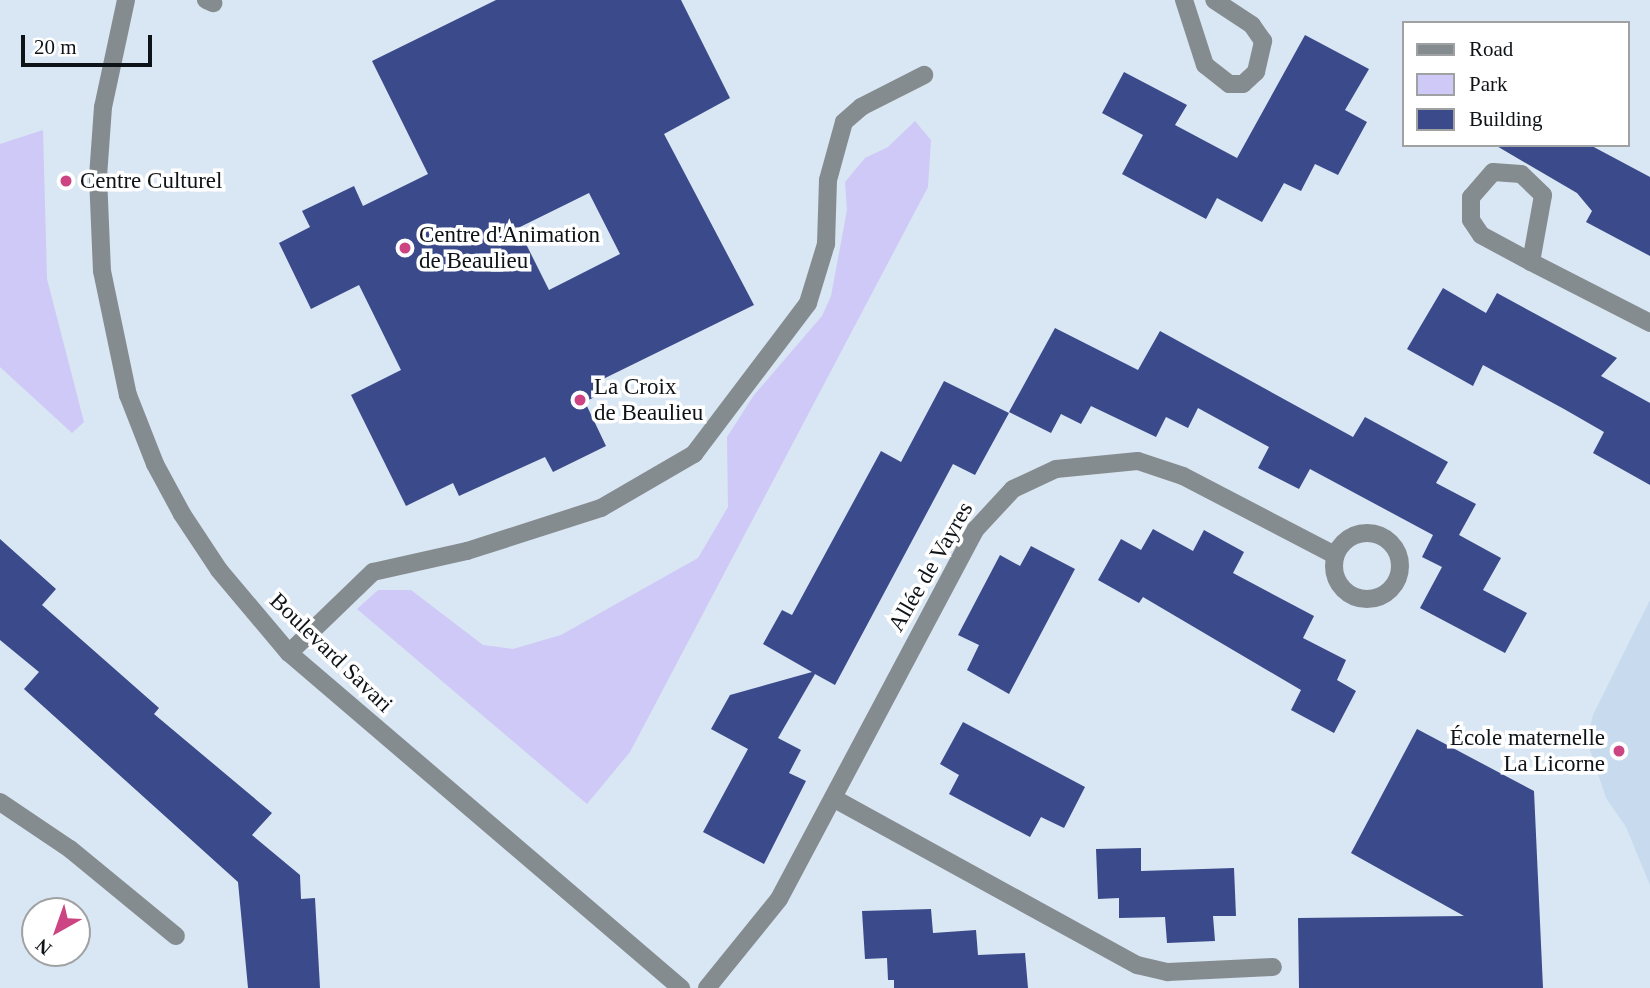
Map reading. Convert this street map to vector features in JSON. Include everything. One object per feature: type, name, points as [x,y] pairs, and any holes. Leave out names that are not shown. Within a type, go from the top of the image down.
[{"type":"street","name":"Boulevard Savari","points":[[126,0],[103,107],[99,176],[102,271],[112,336],[155,464],[182,514],[219,570],[289,653],[681,988]]},
{"type":"street","points":[[1184,0],[1205,65],[1229,84],[1243,84],[1255,72],[1263,41],[1247,21],[1214,0]]},
{"type":"street","points":[[289,653],[373,572],[467,551],[601,509],[694,454],[808,303],[826,244],[828,180],[844,122],[861,107],[924,75]]},
{"type":"street","points":[[1531,262],[1544,195],[1521,174],[1493,172],[1473,190],[1471,220],[1481,234],[1531,262],[1650,323]]},
{"type":"street","name":"Allée de Vayres","points":[[706,988],[779,899],[976,529],[1000,500],[1028,481],[1089,462],[1138,461],[1183,476],[1335,555]]},
{"type":"street","points":[[833,798],[1137,965],[1168,972],[1273,967]]},
{"type":"street","points":[[0,802],[70,849],[176,936]]},
{"type":"shaded area","name":"École maternelle La Licorne","points":[[1650,600],[1650,885],[1626,827],[1606,798],[1587,741],[1593,715]]},
{"type":"green space","points":[[915,121],[931,140],[928,187],[630,752],[587,804],[357,609],[378,590],[411,590],[483,645],[513,649],[561,635],[698,558],[728,507],[727,437],[754,395],[822,316],[831,296],[847,210],[845,182],[865,158],[888,147]]},
{"type":"green space","points":[[43,130],[47,279],[84,422],[72,433],[0,367],[0,144]]},
{"type":"building","name":"Centre d'Animation de Beaulieu","points":[[496,0],[681,0],[730,98],[664,134],[754,305],[597,382],[602,393],[585,402],[606,446],[553,472],[545,457],[459,496],[453,483],[406,506],[351,395],[401,370],[359,285],[311,309],[279,243],[310,227],[302,211],[354,186],[363,206],[428,174],[372,61]],"holes":[[[589,193],[620,254],[549,290],[518,228]]]},
{"type":"building","points":[[1305,35],[1369,69],[1345,110],[1367,122],[1338,175],[1315,164],[1301,191],[1284,183],[1262,222],[1217,198],[1206,219],[1122,174],[1143,135],[1102,113],[1124,72],[1187,105],[1175,125],[1237,158]]},
{"type":"building","points":[[1498,147],[1594,147],[1650,177],[1650,256],[1586,222],[1592,211],[1577,193]]},
{"type":"building","points":[[1443,288],[1486,313],[1497,293],[1617,358],[1601,376],[1650,403],[1650,485],[1593,453],[1604,432],[1564,409],[1483,365],[1473,386],[1407,349]]},
{"type":"building","points":[[1055,328],[1138,370],[1160,331],[1353,437],[1365,417],[1448,462],[1436,483],[1476,504],[1459,535],[1501,558],[1483,590],[1527,613],[1505,653],[1420,608],[1442,567],[1422,557],[1433,535],[1310,469],[1299,489],[1258,468],[1269,447],[1198,408],[1188,428],[1166,417],[1156,437],[1091,406],[1081,424],[1061,414],[1051,433],[1009,412]]},
{"type":"building","points":[[944,381],[1009,413],[975,475],[953,464],[835,685],[815,674],[778,738],[801,750],[789,773],[806,781],[764,864],[703,832],[748,749],[711,729],[730,695],[812,672],[763,644],[782,610],[792,615],[881,451],[901,462]]},
{"type":"building","points":[[1153,529],[1193,551],[1204,530],[1244,552],[1233,573],[1314,616],[1303,638],[1346,660],[1337,680],[1356,691],[1334,733],[1291,710],[1301,690],[1143,597],[1139,603],[1098,580],[1121,539],[1141,550]]},
{"type":"building","points":[[0,539],[56,589],[42,605],[159,708],[154,714],[272,813],[252,835],[300,875],[301,899],[315,898],[320,988],[248,988],[238,882],[24,689],[39,672],[0,640]]},
{"type":"building","points":[[1031,546],[1075,569],[1009,694],[967,670],[979,645],[958,635],[1000,555],[1020,566]]},
{"type":"building","points":[[963,722],[1085,787],[1064,828],[1041,817],[1030,837],[949,794],[959,775],[940,764]]},
{"type":"building","points":[[1417,729],[1534,791],[1543,988],[1299,988],[1298,918],[1464,916],[1351,853]]},
{"type":"building","points":[[1141,848],[1141,871],[1234,868],[1236,916],[1213,916],[1215,941],[1167,943],[1165,917],[1119,918],[1119,898],[1098,899],[1096,849]]},
{"type":"building","points":[[931,909],[933,933],[976,930],[978,955],[1025,953],[1028,988],[894,988],[894,980],[888,980],[887,958],[865,959],[862,911]]},
{"type":"place","name":"Centre Culturel","points":[[66,181]]},
{"type":"place","name":"Centre d'Animation de Beaulieu","points":[[405,248]]},
{"type":"place","name":"La Croix de Beaulieu","points":[[580,400]]},
{"type":"place","name":"École maternelle La Licorne","points":[[1619,751]]}]
